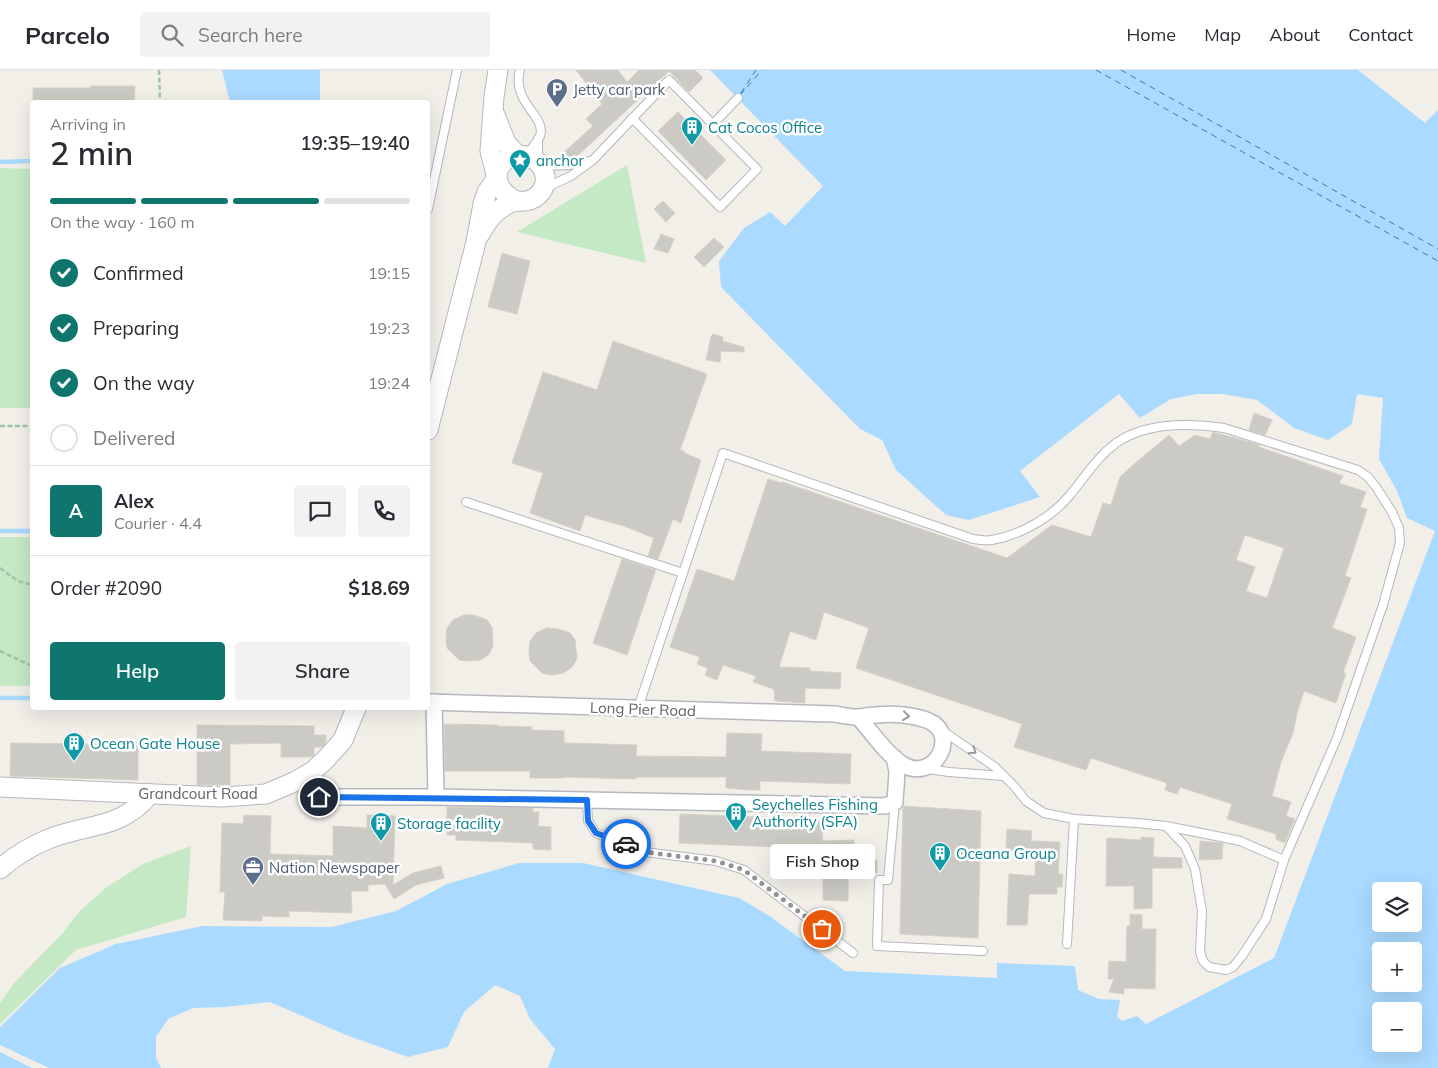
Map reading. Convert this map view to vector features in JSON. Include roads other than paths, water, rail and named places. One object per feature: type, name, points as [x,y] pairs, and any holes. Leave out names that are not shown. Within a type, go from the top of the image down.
[{"type":"street","points":[[498,70],[490,151],[499,186],[504,194],[516,201]]},
{"type":"street","points":[[476,242],[490,219],[508,204],[516,201],[532,200],[543,189],[545,180],[544,170],[502,135],[494,110],[494,97]]},
{"type":"street","points":[[431,402],[476,242],[487,192],[503,162],[511,157],[528,158]]},
{"type":"street","points":[[431,702],[436,797]]},
{"type":"street","name":"Long Pier Road","points":[[431,702],[834,714],[858,717],[878,714],[912,717],[932,722],[939,728]]},
{"type":"street","name":"Grandcourt Road","points":[[0,787],[221,797],[266,794],[280,789],[313,770],[326,759],[342,740],[355,710]]},
{"type":"street","points":[[858,717],[894,757],[909,768],[917,770],[933,764],[940,755],[943,743],[939,728]]},
{"type":"street","points":[[319,797],[436,797],[871,807],[885,806],[895,802],[898,772],[894,757]]},
{"type":"street","points":[[0,802],[30,789]]},
{"type":"street","points":[[0,869],[46,840],[102,825],[130,814],[150,794]]},
{"type":"lane","points":[[430,200],[457,70]]},
{"type":"lane","points":[[520,70],[518,86],[524,103],[537,119],[541,134],[528,158]]},
{"type":"lane","points":[[543,189],[571,176],[593,160],[632,118],[669,80],[758,169],[720,207],[632,118]]},
{"type":"lane","points":[[713,124],[738,98]]},
{"type":"lane","points":[[528,158],[538,140]]},
{"type":"lane","points":[[528,158],[558,166],[575,165],[593,160]]},
{"type":"lane","points":[[638,708],[722,453],[973,539],[991,540],[1011,535],[1053,513],[1070,495],[1096,461],[1117,443],[1143,431],[1167,426],[1224,428],[1358,470],[1368,477],[1392,512],[1399,528],[1400,543],[1383,605],[1337,738],[1284,860],[1266,919],[1253,942],[1233,967],[1226,970],[1217,969],[1209,967],[1203,961],[1200,952],[1202,911],[1195,869],[1185,846],[1166,826]]},
{"type":"lane","points":[[466,502],[683,573]]},
{"type":"lane","points":[[939,728],[981,756],[1004,776],[1034,808],[1044,813],[1074,819],[1166,826],[1240,841],[1284,860]]},
{"type":"lane","points":[[925,768],[949,772],[1004,776]]},
{"type":"lane","points":[[587,800],[588,821],[596,833],[645,852],[716,861],[744,870],[854,953]]},
{"type":"lane","points":[[895,802],[888,880],[880,880],[877,946],[983,952]]},
{"type":"lane","points":[[1067,944],[1074,819]]},
{"type":"water","points":[[222,70],[320,70],[320,100],[230,100]]},
{"type":"water","points":[[710,70],[1358,70],[1425,123],[1438,110],[1438,1068],[548,1068],[555,1049],[530,1019],[520,996],[495,985],[464,1012],[448,1047],[408,1057],[346,1035],[270,1002],[193,1008],[168,1019],[156,1037],[156,1058],[161,1068],[0,1068],[0,1027],[60,968],[116,944],[202,926],[331,927],[396,911],[447,884],[519,863],[583,863],[739,898],[768,915],[845,971],[997,978],[997,963],[1075,966],[1078,990],[1099,999],[1120,1000],[1117,1016],[1122,1021],[1137,1016],[1146,1024],[1274,958],[1435,531],[1407,518],[1397,491],[1379,459],[1383,398],[1357,394],[1352,424],[1328,440],[1294,428],[1257,400],[1223,394],[1197,394],[1171,399],[1140,418],[1119,394],[1020,471],[1040,497],[969,520],[946,515],[896,470],[882,440],[860,429],[721,287],[719,261],[744,228],[770,212],[785,226],[823,186]]},
{"type":"waterway","points":[[0,162],[30,161]]},
{"type":"waterway","points":[[0,531],[30,531]]},
{"type":"waterway","points":[[0,698],[30,698]]},
{"type":"place","name":"Jetty car park","points":[[557,108]]},
{"type":"place","name":"Cat Cocos Office","points":[[692,146]]},
{"type":"place","name":"anchor","points":[[520,179]]},
{"type":"place","name":"Ocean Gate House","points":[[74,762]]},
{"type":"place","name":"Seychelles Fishing Authority (SFA)","points":[[736,832]]},
{"type":"place","name":"Storage facility","points":[[381,842]]},
{"type":"place","name":"Oceana Group","points":[[940,872]]},
{"type":"place","name":"Nation Newspaper","points":[[253,886]]},
{"type":"place","name":"Fish Shop","points":[[822,929]]}]
